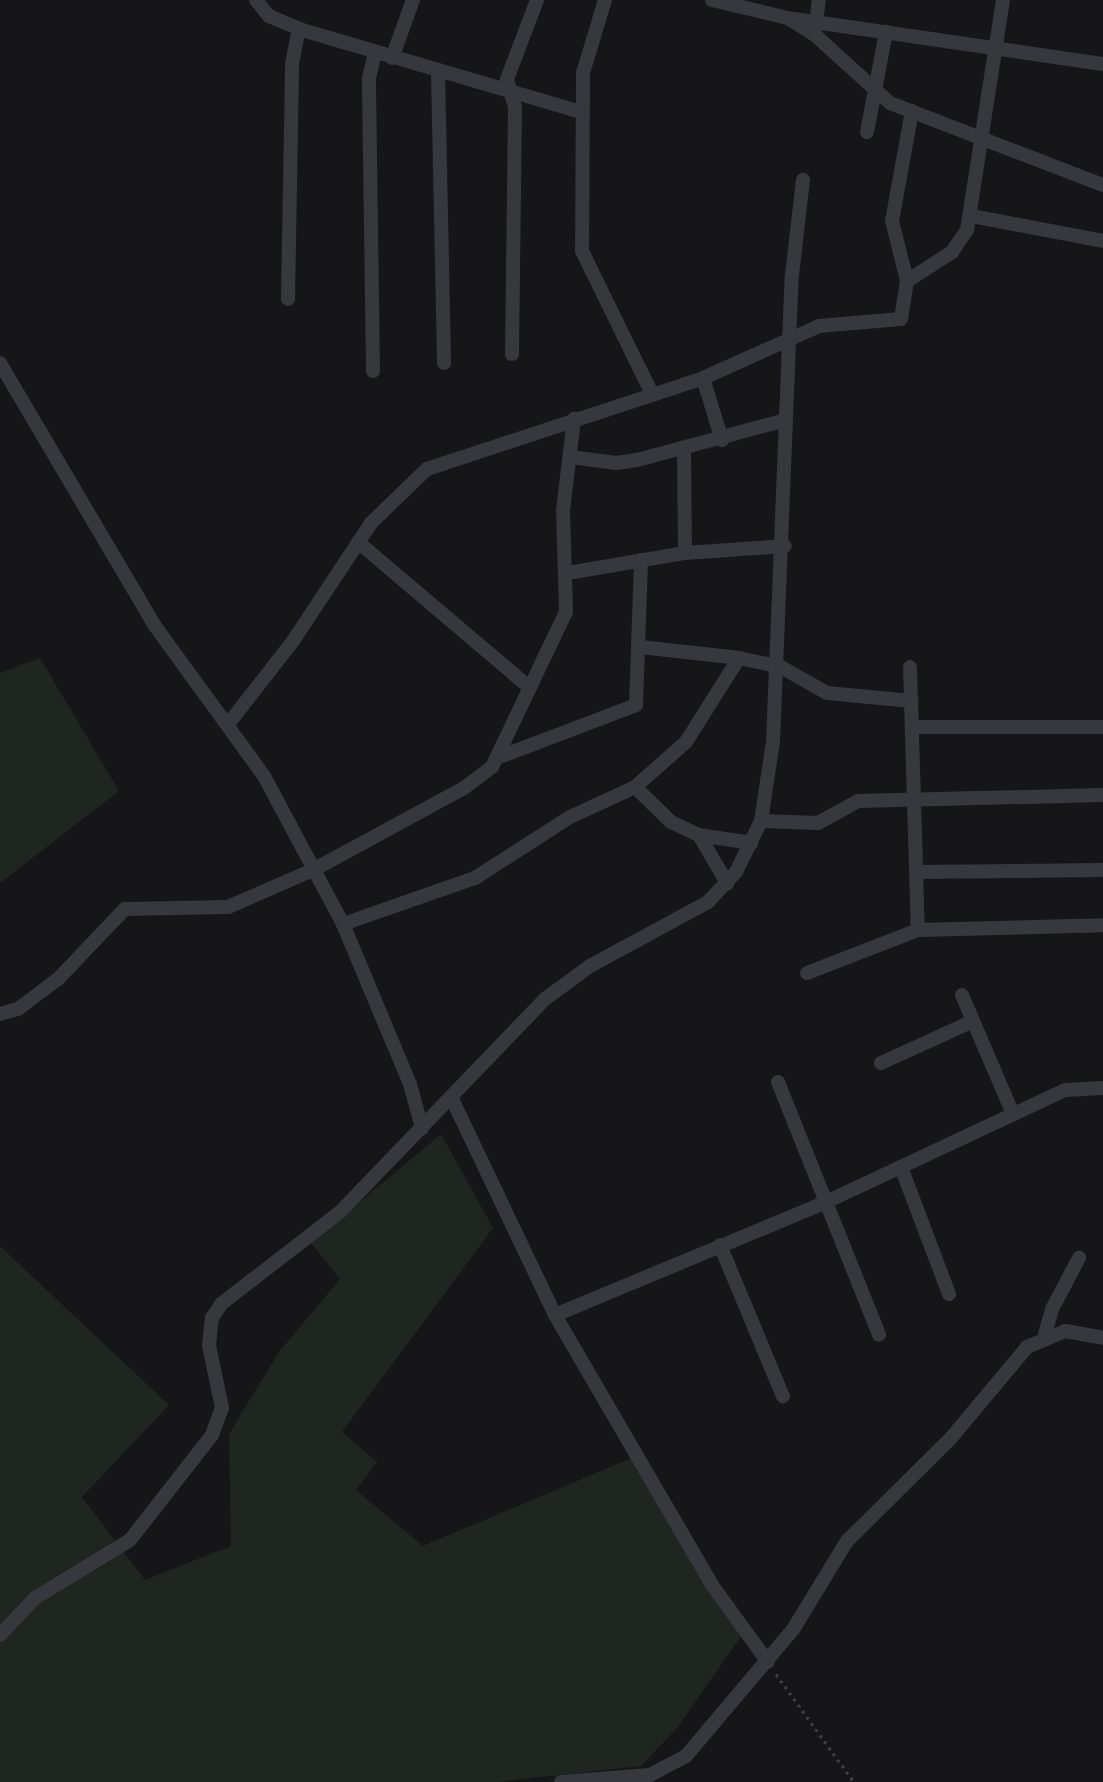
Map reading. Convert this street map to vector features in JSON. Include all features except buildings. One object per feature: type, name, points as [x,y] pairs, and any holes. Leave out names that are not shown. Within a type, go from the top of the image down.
[{"type":"street","points":[[256,0],[269,16],[299,29],[438,72],[581,112]]},
{"type":"street","points":[[392,58],[413,0]]},
{"type":"street","points":[[512,354],[515,107],[507,79],[537,0]]},
{"type":"street","points":[[605,0],[583,73],[582,251],[652,394]]},
{"type":"street","points":[[712,0],[788,18],[816,29],[886,32],[1103,64]]},
{"type":"street","points":[[819,0],[816,29],[874,92],[979,140],[1103,184]]},
{"type":"street","points":[[907,281],[952,252],[972,216],[979,140],[1003,0]]},
{"type":"street","points":[[288,299],[292,64],[299,29]]},
{"type":"street","points":[[867,132],[886,32]]},
{"type":"street","points":[[373,371],[369,78],[375,53]]},
{"type":"street","points":[[438,72],[444,363]]},
{"type":"street","points":[[229,723],[386,504],[427,469],[703,378],[791,338],[835,323],[897,322],[904,313],[907,281],[892,221],[912,111]]},
{"type":"street","points":[[0,1635],[35,1598],[130,1540],[212,1435],[222,1408],[209,1345],[212,1318],[221,1304],[340,1212],[567,980],[708,902],[727,883],[751,843],[761,821],[781,667],[786,420],[803,180]]},
{"type":"street","points":[[972,216],[1103,241]]},
{"type":"street","points":[[0,363],[155,626],[229,723],[343,924],[410,1084],[422,1128]]},
{"type":"street","points":[[703,378],[722,440]]},
{"type":"street","points":[[501,756],[528,686],[566,612],[568,573],[563,510],[574,419]]},
{"type":"street","points":[[570,458],[617,463],[684,451],[786,420]]},
{"type":"street","points":[[684,451],[685,553]]},
{"type":"street","points":[[358,542],[528,686]]},
{"type":"street","points":[[568,573],[685,553],[785,546]]},
{"type":"street","points":[[0,1014],[18,1009],[58,979],[125,909],[228,907],[313,870],[464,788],[501,756],[631,709],[639,700],[641,561]]},
{"type":"street","points":[[640,647],[739,658],[781,667],[826,693],[912,701]]},
{"type":"street","points":[[343,924],[475,878],[570,817],[635,787],[686,742],[739,658]]},
{"type":"street","points":[[910,667],[918,930]]},
{"type":"street","points":[[913,727],[1103,727]]},
{"type":"street","points":[[635,787],[671,822],[699,835],[751,843]]},
{"type":"street","points":[[761,821],[818,822],[858,801],[1103,795]]},
{"type":"street","points":[[699,835],[727,883]]},
{"type":"street","points":[[916,872],[1103,870]]},
{"type":"street","points":[[807,973],[918,930],[1103,924]]},
{"type":"street","points":[[962,995],[1013,1114]]},
{"type":"street","points":[[881,1063],[973,1021]]},
{"type":"street","points":[[778,1082],[879,1335]]},
{"type":"street","points":[[555,1315],[826,1202],[1065,1090],[1103,1088]]},
{"type":"street","points":[[452,1099],[555,1315],[712,1585],[768,1662]]},
{"type":"street","points":[[901,1167],[949,1294]]},
{"type":"street","points":[[720,1245],[783,1396]]},
{"type":"street","points":[[1045,1335],[1052,1309],[1079,1258]]},
{"type":"street","points":[[561,1782],[650,1775],[686,1756],[768,1662],[847,1541],[951,1438],[1027,1347],[1045,1335],[1085,1332],[1103,1338]]},
{"type":"path","points":[[768,1662],[854,1782]]},
{"type":"shaded area","points":[[40,658],[119,791],[0,883],[0,673]]},
{"type":"shaded area","points":[[441,1134],[493,1228],[342,1432],[377,1462],[356,1490],[423,1546],[634,1457],[744,1632],[677,1728],[641,1766],[496,1782],[0,1782],[0,1246],[169,1405],[82,1497],[145,1580],[231,1546],[229,1434],[279,1352],[340,1279],[311,1243]]}]
